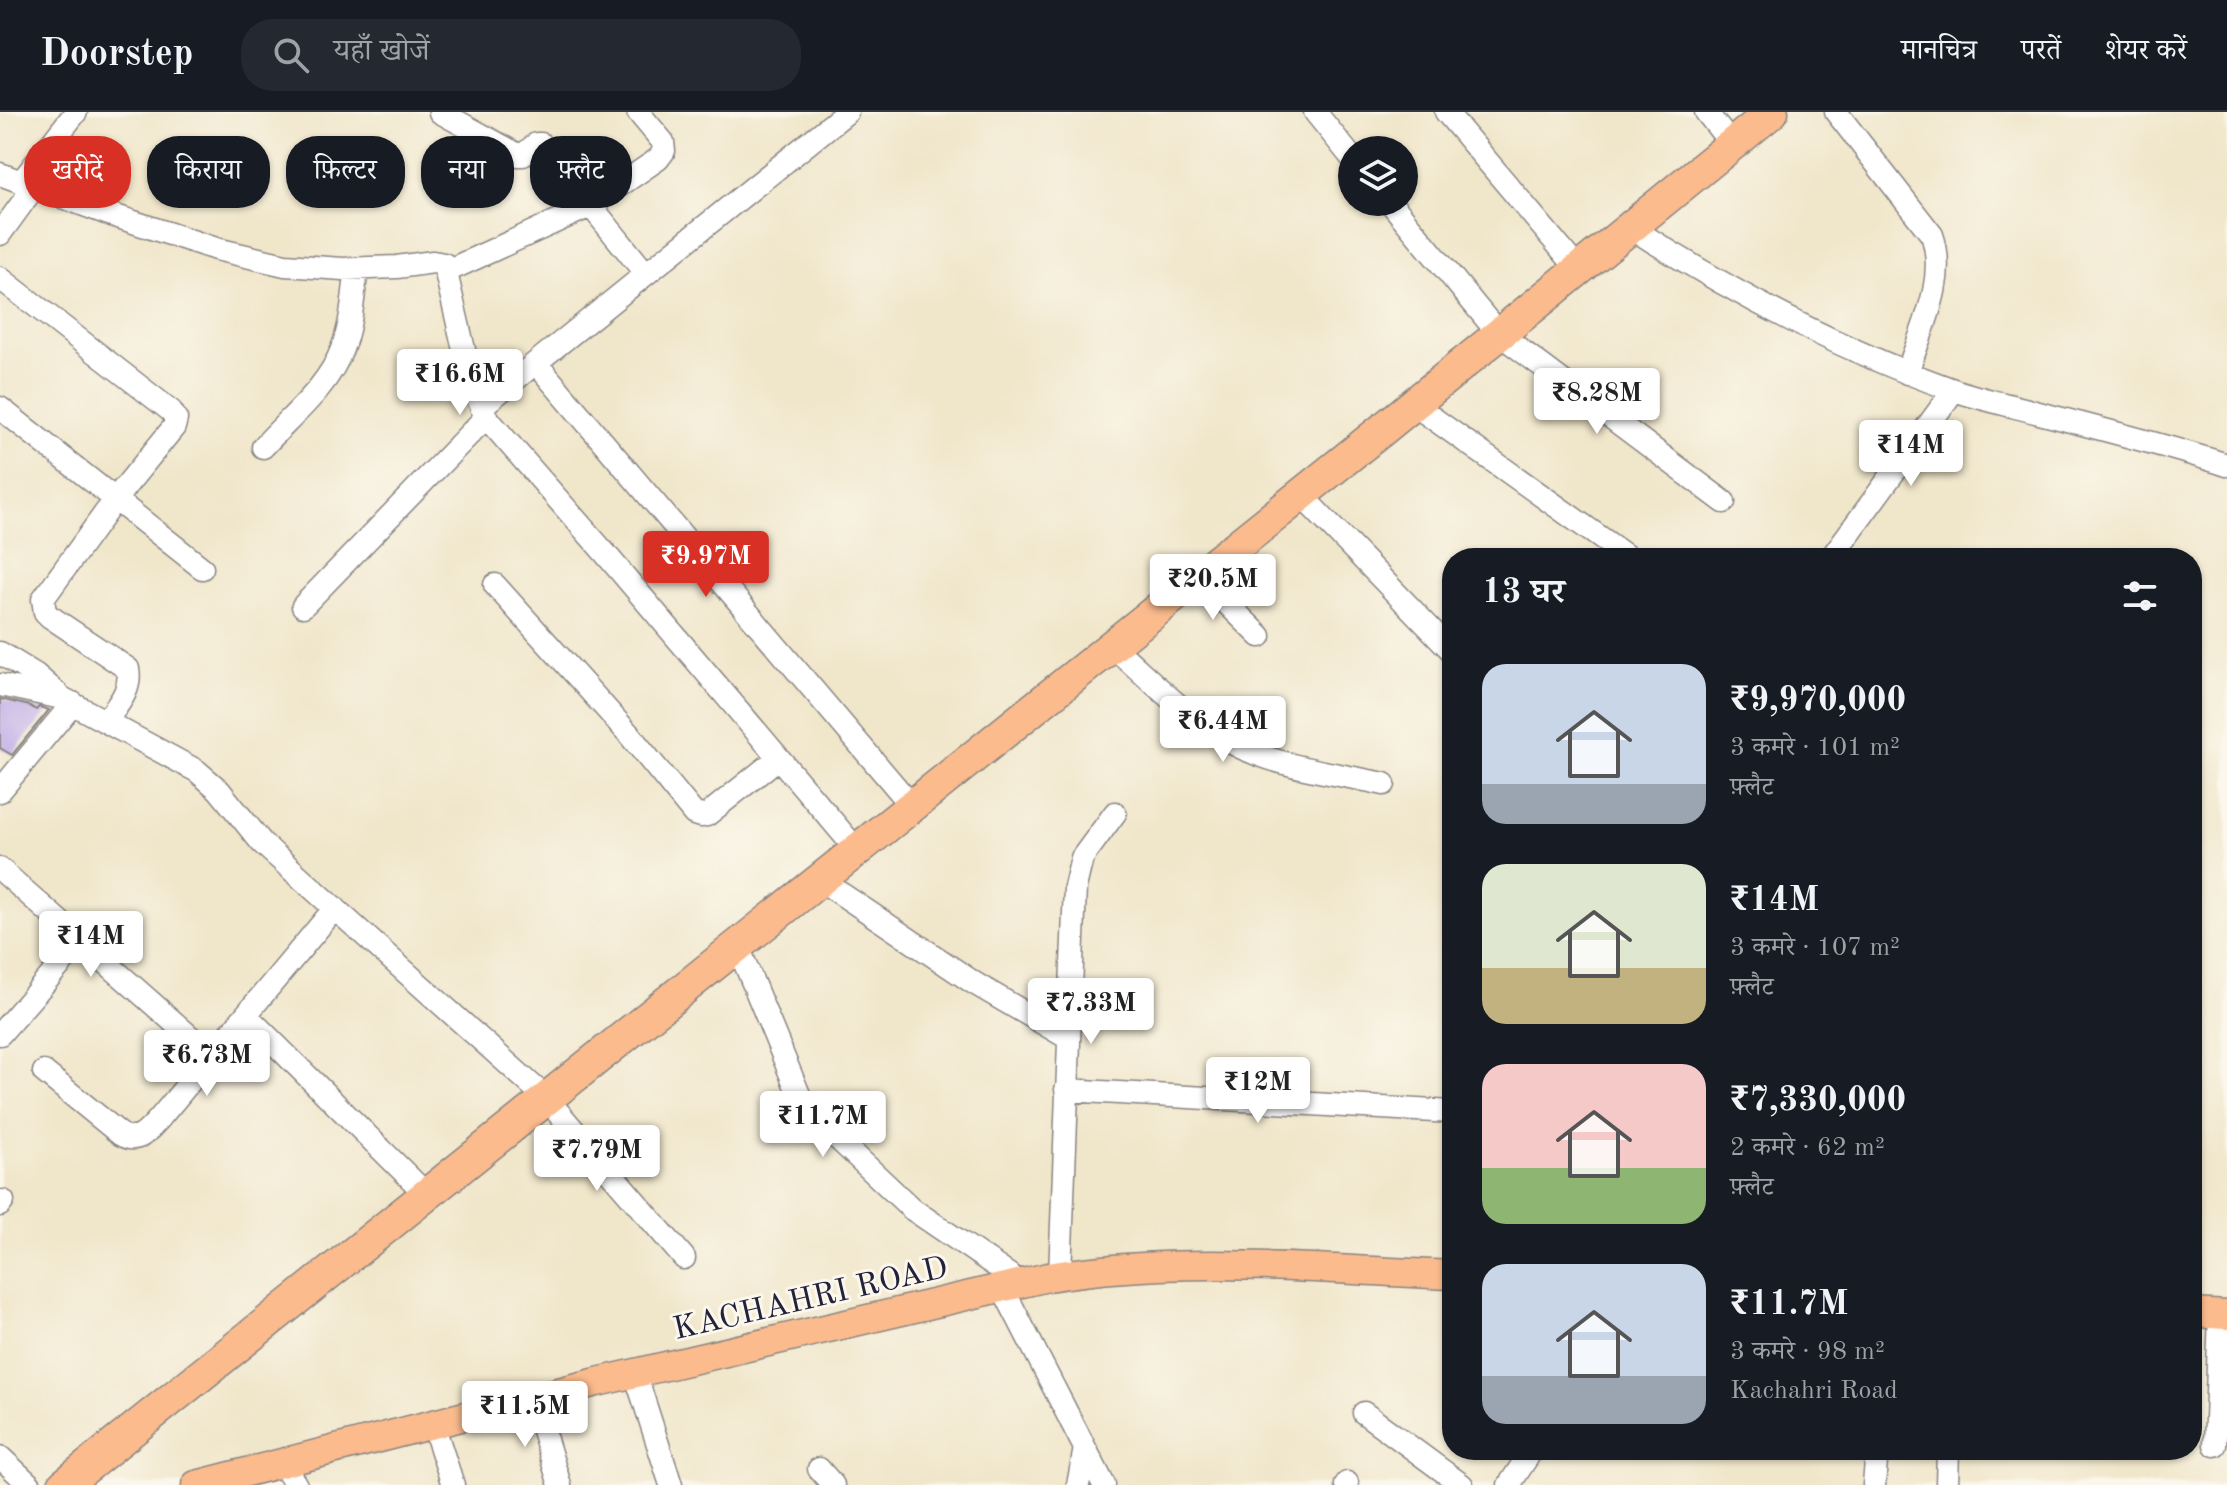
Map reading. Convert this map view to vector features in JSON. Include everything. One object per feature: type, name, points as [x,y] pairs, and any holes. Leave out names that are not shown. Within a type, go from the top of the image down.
[{"type":"highway","points":[[64,1485],[1413,404],[1772,112]]},
{"type":"main road","name":"KACHAHRI ROAD","points":[[196,1485],[288,1474],[433,1424],[533,1398],[1060,1275],[1106,1268],[1178,1265],[1442,1275]]},
{"type":"main road","points":[[2202,1313],[2224,1314]]},
{"type":"street","points":[[60,136],[76,112]]},
{"type":"street","points":[[440,112],[518,155],[530,149]]},
{"type":"street","points":[[632,176],[662,155],[663,142],[638,112]]},
{"type":"street","points":[[303,606],[484,412],[536,363],[847,112]]},
{"type":"street","points":[[1315,112],[1338,143]]},
{"type":"street","points":[[1446,112],[1578,269]]},
{"type":"street","points":[[1706,112],[1732,145]]},
{"type":"street","points":[[1836,112],[1932,235],[1938,252],[1935,285],[1907,373]]},
{"type":"street","points":[[0,174],[24,183]]},
{"type":"street","points":[[0,234],[24,191]]},
{"type":"street","points":[[92,208],[216,249],[285,265],[357,269],[444,264],[473,388],[484,412],[856,849]]},
{"type":"street","points":[[447,271],[586,208]]},
{"type":"street","points":[[592,208],[646,274]]},
{"type":"street","points":[[1402,216],[1498,333],[1724,502]]},
{"type":"street","points":[[1630,227],[1687,264],[1830,340],[1907,373],[1954,390],[2227,465]]},
{"type":"street","points":[[263,447],[327,378],[339,358],[347,332],[357,269]]},
{"type":"street","points":[[0,278],[174,415],[174,427],[116,498],[43,599],[45,612],[49,616],[128,669],[130,682],[127,690],[107,720]]},
{"type":"street","points":[[536,363],[911,805]]},
{"type":"street","points":[[1838,548],[1954,390]]},
{"type":"street","points":[[1413,404],[1615,548]]},
{"type":"street","points":[[0,408],[202,568]]},
{"type":"street","points":[[1300,494],[1442,641]]},
{"type":"street","points":[[1199,576],[1260,636]]},
{"type":"street","points":[[495,585],[628,733],[694,814],[707,815],[777,759]]},
{"type":"street","points":[[1111,645],[1228,741],[1278,761],[1384,784]]},
{"type":"street","points":[[0,653],[68,700],[197,771],[219,790],[262,843],[546,1098],[684,1258]]},
{"type":"street","points":[[0,685],[68,700]]},
{"type":"street","points":[[0,791],[68,700]]},
{"type":"street","points":[[1060,1275],[1068,1038],[1078,871],[1088,849],[1115,813]]},
{"type":"street","points":[[0,869],[212,1056]]},
{"type":"street","points":[[819,879],[974,983],[1068,1038]]},
{"type":"street","points":[[44,1072],[120,1134],[132,1140],[141,1137],[335,908]]},
{"type":"street","points":[[0,1034],[82,940]]},
{"type":"street","points":[[737,944],[800,1097],[817,1119],[912,1209],[1012,1285],[1104,1485]]},
{"type":"street","points":[[246,1015],[426,1194]]},
{"type":"street","points":[[1066,1090],[1442,1111]]},
{"type":"street","points":[[2221,1445],[2224,1314]]},
{"type":"street","points":[[635,1373],[671,1485]]},
{"type":"street","points":[[533,1398],[560,1485]]},
{"type":"street","points":[[1364,1413],[1462,1485]]},
{"type":"street","points":[[433,1424],[453,1485]]},
{"type":"street","points":[[1078,1485],[1085,1448]]},
{"type":"street","points":[[0,1457],[30,1485]]},
{"type":"street","points":[[1509,1485],[1525,1460]]},
{"type":"street","points":[[1874,1485],[1876,1460]]},
{"type":"street","points":[[1947,1485],[1948,1460]]},
{"type":"building","points":[[0,699],[36,710],[39,707],[49,710],[12,755],[0,748]]}]
